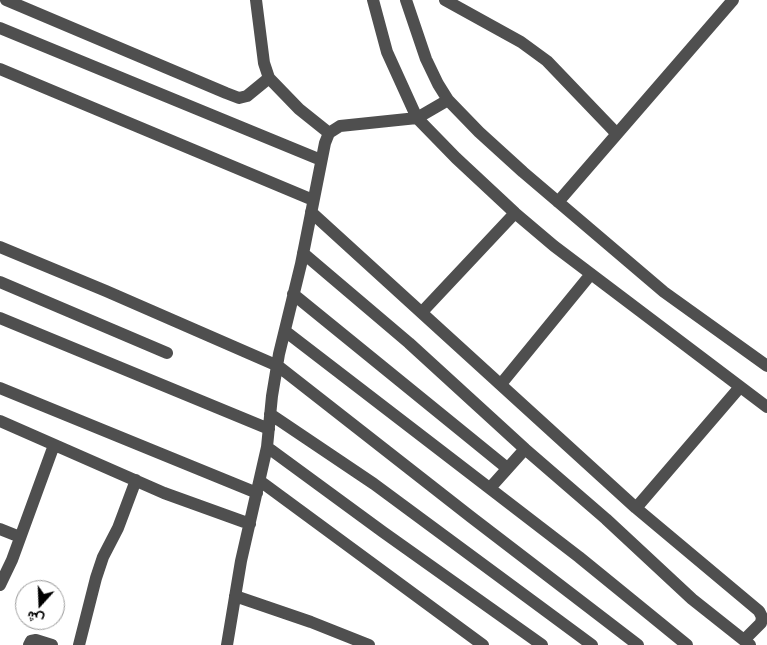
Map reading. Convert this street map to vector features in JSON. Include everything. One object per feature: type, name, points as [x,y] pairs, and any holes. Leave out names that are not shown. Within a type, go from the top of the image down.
[{"type":"street","points":[[6,0],[239,98],[247,96],[269,78]]},
{"type":"street","points":[[256,0],[264,63],[269,78],[299,109],[329,133]]},
{"type":"street","points":[[373,0],[387,52],[417,118],[456,158],[515,213],[591,274],[680,339],[767,407]]},
{"type":"street","points":[[406,0],[426,59],[448,100],[486,138],[664,292],[767,366]]},
{"type":"street","points":[[445,0],[521,42],[547,61],[617,134]]},
{"type":"street","points":[[558,202],[733,0]]},
{"type":"street","points":[[0,28],[321,160]]},
{"type":"street","points":[[0,69],[312,206],[422,312],[636,508],[759,610],[762,617],[761,623],[747,643],[692,599],[606,519],[525,450],[409,343],[303,253]]},
{"type":"street","points":[[227,645],[235,596],[267,447],[278,366],[321,160],[329,133],[340,126],[417,118],[448,100]]},
{"type":"street","points":[[422,312],[515,213]]},
{"type":"street","points":[[0,247],[278,366],[638,645]]},
{"type":"street","points":[[501,384],[591,274]]},
{"type":"street","points":[[0,282],[167,353]]},
{"type":"street","points":[[293,294],[507,468]]},
{"type":"street","points":[[0,318],[269,429]]},
{"type":"street","points":[[285,331],[579,557],[687,645]]},
{"type":"street","points":[[636,508],[740,387]]},
{"type":"street","points":[[0,388],[259,487],[483,645]]},
{"type":"street","points":[[270,414],[374,484],[592,645]]},
{"type":"street","points":[[0,421],[164,493],[250,524]]},
{"type":"street","points":[[0,585],[54,445]]},
{"type":"street","points":[[267,447],[542,645]]},
{"type":"street","points":[[490,488],[525,450]]},
{"type":"street","points":[[79,645],[98,571],[118,528],[136,480]]},
{"type":"street","points":[[0,528],[20,537]]},
{"type":"street","points":[[235,596],[311,622],[369,645]]},
{"type":"street","points":[[29,645],[31,641],[36,640],[52,645]]}]
